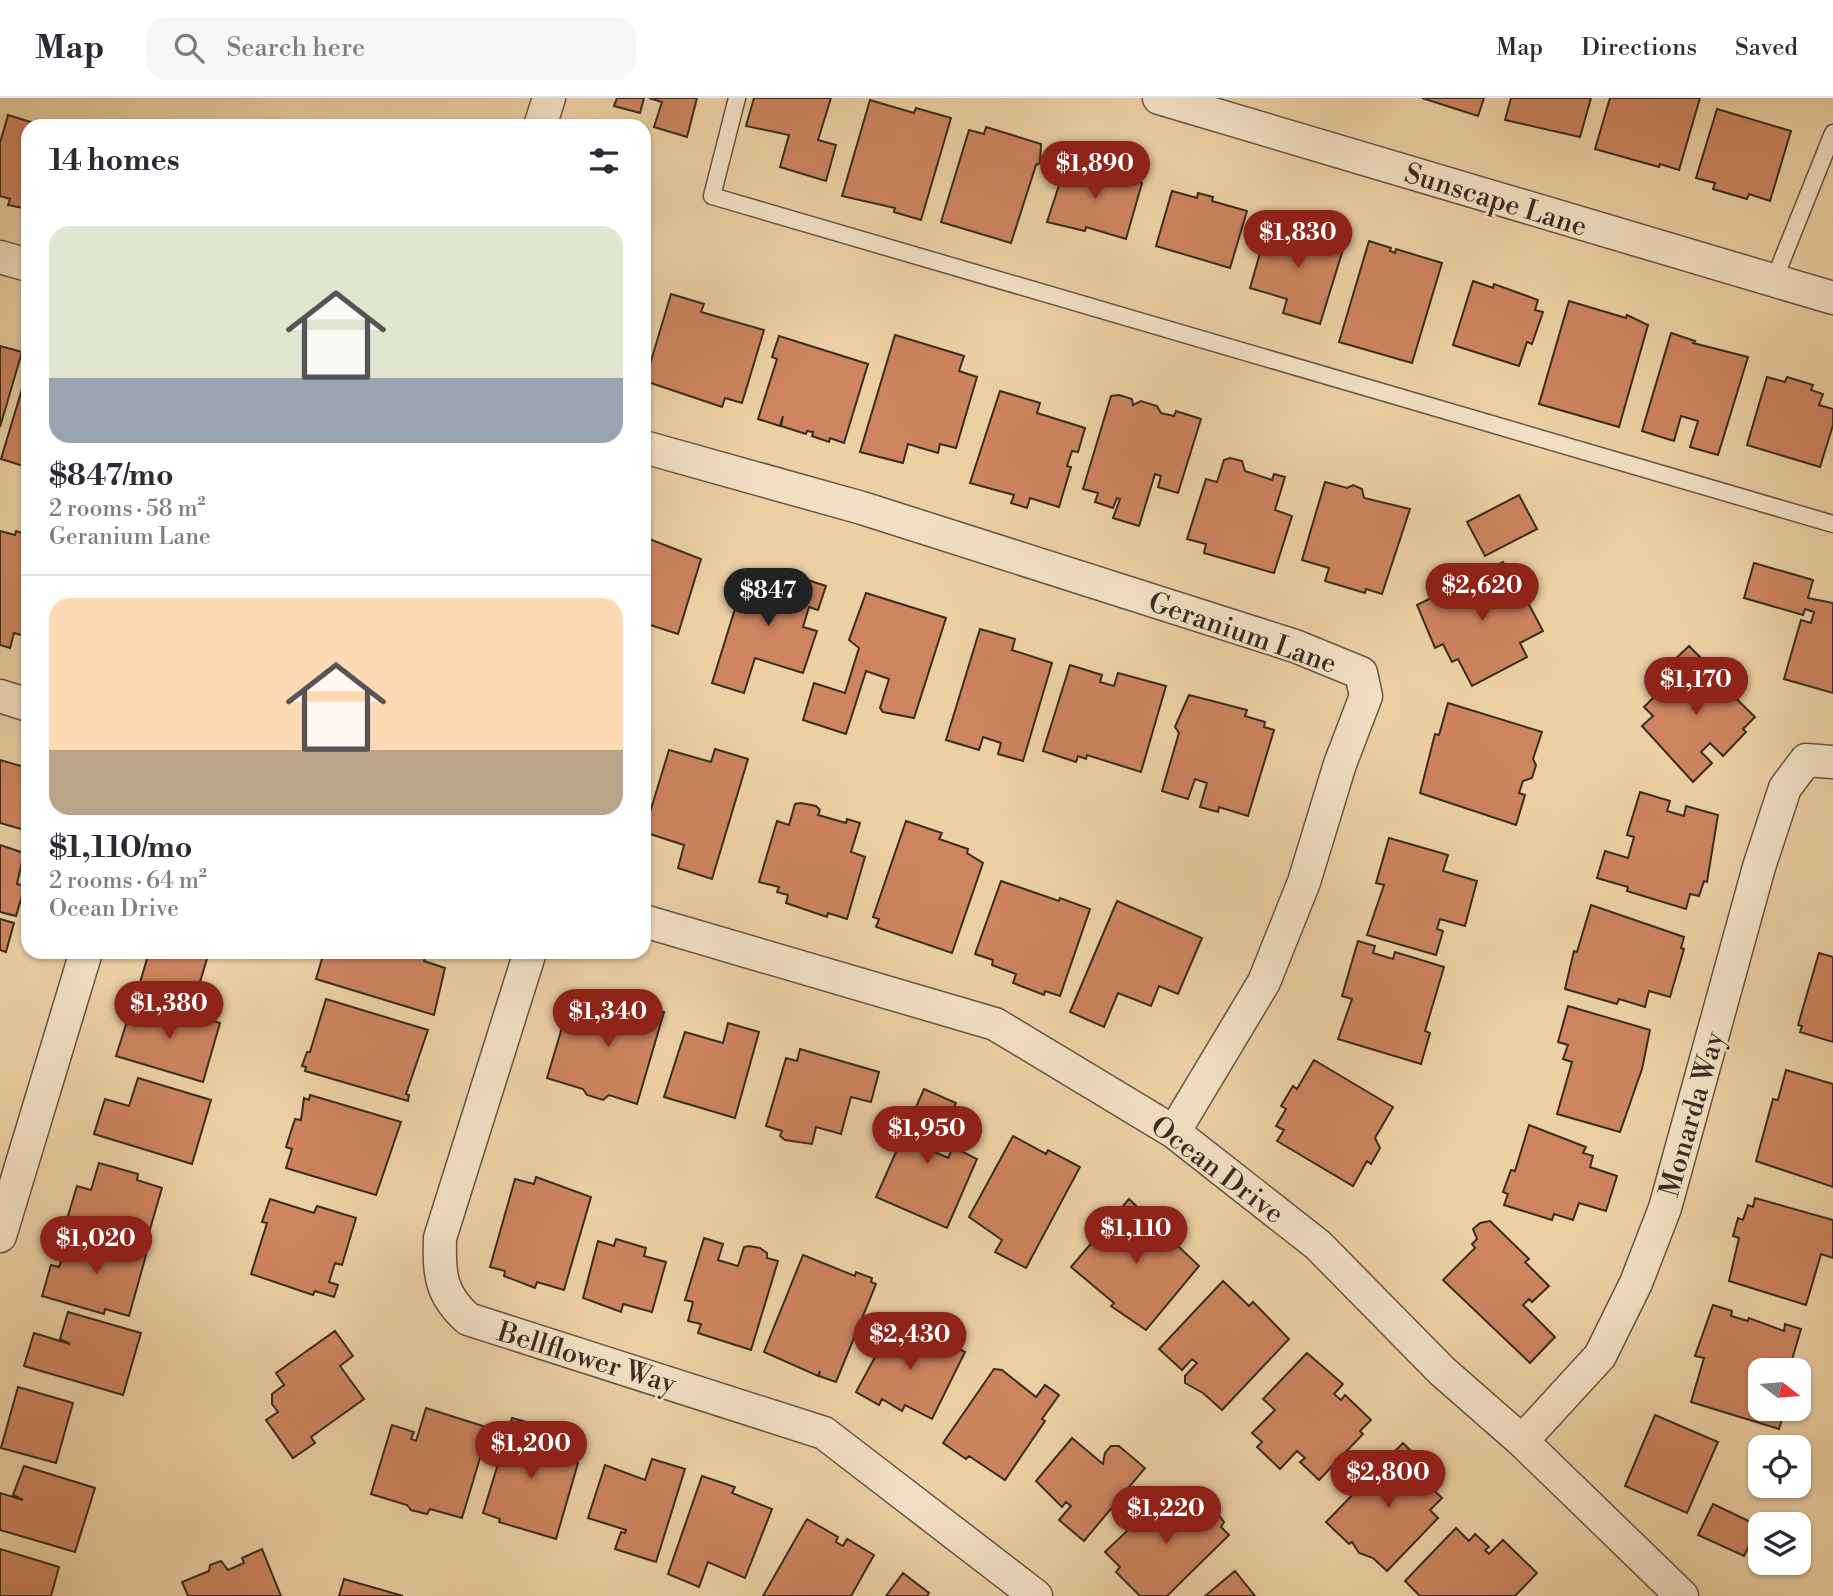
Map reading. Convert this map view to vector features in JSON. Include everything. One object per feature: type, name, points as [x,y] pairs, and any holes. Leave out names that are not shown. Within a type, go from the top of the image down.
[{"type":"street","points":[[542,119],[549,98]]},
{"type":"street","name":"Sunscape Lane","points":[[1159,98],[1833,298]]},
{"type":"street","points":[[0,257],[21,263]]},
{"type":"street","name":"Geranium Lane","points":[[651,449],[862,508],[1295,646],[1361,673],[1366,696],[1340,764],[1304,882],[1269,969],[1174,1132]]},
{"type":"street","points":[[0,696],[21,703]]},
{"type":"street","name":"Monarda Way","points":[[1522,1441],[1600,1356],[1636,1283],[1665,1208],[1759,867],[1785,788],[1819,761]]},
{"type":"street","name":"Ocean Drive","points":[[651,923],[995,1024],[1174,1132],[1318,1245],[1442,1371],[1522,1441],[1682,1596]]},
{"type":"street","points":[[0,1236],[84,959]]},
{"type":"street","name":"Bellflower Way","points":[[528,959],[440,1238],[440,1270],[449,1302],[468,1319],[824,1433],[1036,1596]]},
{"type":"lane","points":[[737,98],[712,196],[1833,524]]},
{"type":"lane","points":[[1774,281],[1833,134]]},
{"type":"building","points":[[617,98],[644,98],[640,113],[614,106]]},
{"type":"building","points":[[649,98],[697,98],[687,137],[654,127],[662,102]]},
{"type":"building","points":[[754,98],[831,98],[818,140],[836,145],[826,181],[780,167],[789,135],[746,126]]},
{"type":"building","points":[[1422,98],[1484,98],[1478,116]]},
{"type":"building","points":[[1511,98],[1591,98],[1580,137],[1505,120]]},
{"type":"building","points":[[1610,98],[1700,98],[1679,170],[1595,149]]},
{"type":"building","points":[[870,100],[914,113],[916,108],[951,118],[921,220],[894,212],[895,208],[842,196]]},
{"type":"building","points":[[1717,109],[1791,131],[1770,201],[1749,194],[1747,199],[1713,189],[1715,183],[1696,178]]},
{"type":"building","points":[[8,115],[21,119],[21,208],[8,205],[10,199],[0,196],[0,143]]},
{"type":"building","points":[[986,127],[1041,144],[1040,163],[1036,165],[1011,243],[941,222],[969,130],[984,134]]},
{"type":"building","points":[[1087,163],[1107,168],[1106,172],[1142,183],[1126,239],[1086,227],[1085,231],[1047,222],[1066,164],[1085,170]]},
{"type":"building","points":[[1172,191],[1197,198],[1198,193],[1213,197],[1212,201],[1247,211],[1230,268],[1156,246]]},
{"type":"building","points":[[1269,222],[1298,231],[1299,228],[1345,243],[1320,324],[1283,313],[1287,299],[1250,288]]},
{"type":"building","points":[[1369,241],[1391,248],[1390,251],[1395,253],[1396,249],[1442,263],[1412,363],[1339,342]]},
{"type":"building","points":[[1473,281],[1493,288],[1494,284],[1538,300],[1535,310],[1543,312],[1532,344],[1527,342],[1519,366],[1453,345]]},
{"type":"building","points":[[671,294],[704,304],[701,312],[764,330],[742,403],[725,398],[722,407],[651,383],[651,361]]},
{"type":"building","points":[[1569,301],[1626,318],[1627,315],[1648,325],[1619,427],[1539,404]]},
{"type":"building","points":[[1671,333],[1695,341],[1693,343],[1748,357],[1718,455],[1690,447],[1698,421],[1681,416],[1674,441],[1642,431]]},
{"type":"building","points":[[895,335],[964,356],[959,371],[977,377],[956,448],[940,444],[938,453],[908,444],[903,463],[860,452]]},
{"type":"building","points":[[779,336],[868,364],[844,443],[830,438],[829,442],[812,436],[813,432],[807,431],[806,434],[781,426],[783,416],[780,426],[758,419],[777,359],[772,357]]},
{"type":"building","points":[[0,346],[21,352],[21,355],[0,427]]},
{"type":"building","points":[[1767,377],[1785,382],[1787,377],[1813,385],[1811,390],[1823,394],[1819,405],[1833,409],[1833,425],[1820,467],[1747,445]]},
{"type":"building","points":[[1000,391],[1040,403],[1037,413],[1085,428],[1078,452],[1072,451],[1067,466],[1071,467],[1059,507],[1030,498],[1027,508],[1011,503],[1014,495],[970,483]]},
{"type":"building","points":[[21,392],[21,465],[1,459]]},
{"type":"building","points":[[1119,395],[1132,399],[1133,405],[1141,401],[1157,406],[1161,413],[1174,416],[1176,411],[1201,419],[1178,493],[1158,487],[1161,476],[1155,474],[1139,526],[1113,518],[1120,499],[1117,498],[1113,508],[1095,502],[1098,493],[1083,489],[1111,396]]},
{"type":"building","points":[[1230,458],[1242,461],[1245,471],[1272,480],[1274,474],[1285,477],[1275,510],[1292,516],[1274,573],[1204,553],[1206,544],[1187,539],[1206,479],[1217,482],[1224,460]]},
{"type":"building","points":[[1325,482],[1347,488],[1353,485],[1362,489],[1364,498],[1410,509],[1382,594],[1366,589],[1365,593],[1325,581],[1329,568],[1302,560]]},
{"type":"building","points":[[1519,495],[1537,529],[1485,556],[1467,522]]},
{"type":"building","points":[[0,531],[15,535],[16,531],[21,533],[21,635],[14,633],[10,648],[0,645]]},
{"type":"building","points":[[651,540],[701,559],[678,634],[651,625]]},
{"type":"building","points":[[1503,562],[1543,631],[1520,643],[1527,657],[1472,686],[1458,659],[1452,662],[1443,644],[1435,648],[1417,605]]},
{"type":"building","points":[[1754,563],[1813,580],[1808,598],[1833,603],[1833,693],[1784,679],[1801,620],[1811,623],[1814,612],[1805,609],[1803,615],[1744,598]]},
{"type":"building","points":[[747,570],[790,584],[792,575],[826,586],[818,610],[809,607],[803,627],[817,631],[803,673],[755,658],[744,693],[712,683]]},
{"type":"building","points":[[866,593],[946,618],[914,718],[883,712],[880,708],[889,679],[866,671],[846,734],[803,720],[814,683],[845,693],[859,648],[849,640]]},
{"type":"building","points":[[980,629],[1015,639],[1012,650],[1052,663],[1023,761],[998,754],[1001,743],[983,737],[979,750],[946,740]]},
{"type":"building","points":[[1689,646],[1705,662],[1702,665],[1755,717],[1743,729],[1746,732],[1723,756],[1710,743],[1701,752],[1712,763],[1693,782],[1642,726],[1653,716],[1644,707],[1661,690],[1670,699],[1687,682],[1670,664]]},
{"type":"building","points":[[1070,665],[1102,675],[1100,682],[1114,686],[1118,673],[1166,686],[1141,772],[1087,755],[1086,759],[1078,756],[1076,762],[1043,751]]},
{"type":"building","points":[[1189,695],[1247,710],[1245,716],[1265,722],[1264,727],[1274,730],[1248,816],[1219,807],[1218,812],[1200,807],[1207,783],[1195,779],[1188,799],[1162,791],[1179,733],[1175,727]]},
{"type":"building","points":[[1448,703],[1542,732],[1533,759],[1536,765],[1532,778],[1523,781],[1519,793],[1525,795],[1516,825],[1420,793],[1435,734],[1439,735]]},
{"type":"building","points":[[715,749],[748,759],[712,879],[678,868],[684,845],[651,834],[651,809],[669,750],[711,762]]},
{"type":"building","points":[[0,760],[21,766],[21,829],[0,823]]},
{"type":"building","points":[[1640,792],[1670,801],[1667,811],[1684,816],[1686,806],[1718,815],[1707,882],[1704,881],[1699,896],[1690,894],[1686,909],[1627,891],[1628,887],[1597,878],[1605,851],[1628,858],[1634,837],[1627,835]]},
{"type":"building","points":[[795,804],[816,806],[820,810],[818,815],[846,823],[847,819],[860,823],[851,852],[865,857],[847,919],[828,913],[827,917],[786,903],[788,895],[777,892],[779,887],[759,882],[777,821],[789,825]]},
{"type":"building","points":[[906,821],[942,833],[939,839],[968,849],[967,853],[983,863],[952,953],[876,927],[879,919],[873,917]]},
{"type":"building","points":[[1389,838],[1448,855],[1443,871],[1477,881],[1465,926],[1440,919],[1437,929],[1443,931],[1436,955],[1367,935],[1384,885],[1376,883]]},
{"type":"building","points":[[0,845],[21,852],[17,884],[21,885],[21,899],[16,916],[0,912]]},
{"type":"building","points":[[1001,881],[1090,909],[1060,996],[1045,991],[1044,995],[1013,983],[1016,974],[992,965],[993,960],[975,954]]},
{"type":"building","points":[[1117,901],[1202,938],[1178,994],[1159,986],[1151,1006],[1118,993],[1104,1027],[1070,1012]]},
{"type":"building","points":[[1591,905],[1684,937],[1681,948],[1684,949],[1670,997],[1649,991],[1645,1007],[1619,999],[1617,1004],[1565,989],[1574,951],[1577,952]]},
{"type":"building","points":[[0,919],[14,923],[6,952],[0,950]]},
{"type":"building","points":[[1358,941],[1375,946],[1373,953],[1393,959],[1395,952],[1444,967],[1425,1031],[1430,1033],[1421,1064],[1338,1039],[1352,999],[1342,996]]},
{"type":"building","points":[[1819,953],[1833,957],[1833,1042],[1800,1032],[1802,1026],[1798,1025]]},
{"type":"building","points":[[147,959],[207,959],[194,1002],[139,986]]},
{"type":"building","points":[[322,959],[425,959],[445,968],[434,1015],[316,979]]},
{"type":"building","points":[[604,992],[664,1012],[637,1104],[609,1095],[603,1100],[587,1095],[583,1089],[547,1078],[567,1011],[589,1017],[587,1024],[593,1026]]},
{"type":"building","points":[[326,999],[428,1030],[406,1094],[409,1095],[408,1101],[305,1071],[306,1067],[302,1066],[307,1052],[310,1052]]},
{"type":"building","points":[[141,1000],[220,1023],[203,1082],[116,1056],[128,1018],[135,1021]]},
{"type":"building","points":[[1568,1006],[1650,1030],[1642,1069],[1620,1132],[1557,1114],[1572,1062],[1563,1059],[1568,1045],[1558,1042]]},
{"type":"building","points":[[728,1023],[759,1032],[735,1118],[664,1097],[685,1032],[723,1043]]},
{"type":"building","points":[[800,1049],[879,1072],[871,1102],[851,1097],[841,1134],[816,1127],[812,1144],[785,1140],[780,1136],[782,1131],[766,1126],[786,1058],[797,1061]]},
{"type":"building","points":[[1314,1060],[1393,1107],[1375,1138],[1380,1148],[1371,1164],[1367,1161],[1353,1186],[1277,1141],[1284,1130],[1276,1126],[1286,1109],[1281,1106],[1293,1086],[1297,1089]]},
{"type":"building","points":[[1786,1070],[1833,1084],[1833,1187],[1756,1161],[1773,1099],[1778,1100]]},
{"type":"building","points":[[138,1078],[211,1100],[192,1164],[94,1134],[105,1099],[129,1106]]},
{"type":"building","points":[[924,1089],[956,1103],[935,1152],[948,1158],[953,1147],[977,1159],[947,1228],[876,1197]]},
{"type":"building","points":[[310,1095],[401,1122],[376,1195],[286,1168],[292,1149],[286,1147],[295,1119],[301,1120],[304,1098],[309,1100]]},
{"type":"building","points":[[1529,1125],[1586,1147],[1583,1153],[1593,1156],[1590,1167],[1617,1176],[1606,1211],[1579,1203],[1573,1220],[1554,1214],[1552,1220],[1504,1205],[1508,1194],[1503,1192],[1511,1170],[1515,1171]]},
{"type":"building","points":[[1013,1136],[1046,1154],[1048,1150],[1080,1167],[1026,1268],[995,1252],[1002,1240],[969,1217]]},
{"type":"building","points":[[99,1163],[138,1174],[137,1180],[162,1188],[148,1236],[123,1228],[121,1235],[67,1219],[77,1186],[91,1190]]},
{"type":"building","points":[[536,1177],[591,1197],[564,1290],[537,1282],[535,1288],[504,1276],[505,1271],[490,1267],[515,1179],[534,1184]]},
{"type":"building","points":[[1755,1198],[1833,1220],[1833,1258],[1821,1254],[1806,1305],[1729,1281],[1739,1238],[1733,1236],[1738,1218],[1743,1220],[1748,1205],[1753,1207]]},
{"type":"building","points":[[270,1199],[314,1213],[317,1206],[356,1218],[342,1265],[335,1263],[329,1282],[338,1285],[334,1297],[315,1291],[313,1295],[251,1274],[267,1223],[262,1222]]},
{"type":"building","points":[[1129,1199],[1199,1266],[1146,1330],[1111,1306],[1114,1303],[1071,1267]]},
{"type":"building","points":[[1490,1221],[1529,1259],[1525,1262],[1549,1286],[1532,1302],[1529,1299],[1523,1305],[1555,1337],[1530,1363],[1443,1280],[1475,1248],[1472,1244],[1477,1239],[1473,1229],[1480,1223]]},
{"type":"building","points":[[71,1233],[146,1255],[129,1316],[105,1309],[104,1314],[42,1296],[51,1265],[59,1267]]},
{"type":"building","points":[[704,1238],[723,1244],[718,1260],[738,1266],[744,1247],[749,1246],[760,1248],[767,1253],[767,1258],[778,1261],[751,1350],[698,1333],[701,1324],[688,1321],[693,1302],[685,1300]]},
{"type":"building","points":[[616,1239],[646,1248],[644,1256],[666,1262],[652,1312],[623,1304],[621,1312],[583,1298],[598,1241],[614,1246]]},
{"type":"building","points":[[803,1255],[855,1276],[856,1272],[872,1278],[871,1282],[876,1284],[836,1382],[819,1376],[820,1371],[818,1376],[764,1352]]},
{"type":"building","points":[[1223,1281],[1249,1306],[1253,1302],[1289,1339],[1222,1410],[1203,1393],[1185,1383],[1185,1376],[1197,1363],[1192,1359],[1182,1370],[1159,1349]]},
{"type":"building","points":[[1713,1305],[1732,1311],[1731,1316],[1748,1321],[1749,1318],[1784,1331],[1785,1324],[1801,1329],[1793,1358],[1748,1358],[1748,1419],[1691,1402],[1704,1358],[1695,1356]]},
{"type":"building","points":[[68,1312],[141,1333],[123,1395],[24,1366],[34,1333],[70,1344],[60,1339]]},
{"type":"building","points":[[893,1324],[912,1330],[912,1334],[941,1350],[945,1342],[965,1352],[932,1419],[905,1405],[902,1411],[882,1399],[879,1405],[856,1392]]},
{"type":"building","points":[[335,1331],[353,1356],[340,1366],[364,1399],[311,1437],[315,1443],[293,1458],[266,1420],[278,1412],[272,1404],[272,1394],[284,1385],[276,1373]]},
{"type":"building","points":[[1307,1353],[1343,1384],[1334,1394],[1341,1400],[1345,1395],[1371,1420],[1360,1431],[1363,1434],[1319,1480],[1300,1462],[1305,1458],[1297,1451],[1280,1469],[1257,1447],[1262,1442],[1252,1433],[1275,1410],[1263,1399]]},
{"type":"building","points":[[994,1369],[1002,1370],[1036,1397],[1045,1385],[1059,1395],[1042,1419],[1045,1421],[1005,1480],[969,1456],[966,1459],[943,1443]]},
{"type":"building","points":[[18,1387],[73,1403],[56,1463],[1,1448]]},
{"type":"building","points":[[426,1408],[489,1428],[462,1518],[430,1509],[427,1514],[411,1510],[407,1505],[371,1494],[392,1425],[414,1432],[411,1439],[416,1441]]},
{"type":"building","points":[[1655,1415],[1718,1442],[1687,1513],[1625,1486]]},
{"type":"building","points":[[512,1418],[547,1428],[544,1434],[561,1439],[556,1453],[578,1463],[556,1539],[499,1522],[500,1519],[483,1513]]},
{"type":"building","points":[[1753,1421],[1781,1421],[1779,1429]]},
{"type":"building","points":[[1072,1438],[1103,1464],[1105,1453],[1111,1446],[1119,1446],[1145,1468],[1084,1541],[1059,1520],[1071,1506],[1066,1502],[1062,1507],[1036,1481]]},
{"type":"building","points":[[1403,1443],[1423,1463],[1415,1472],[1442,1498],[1430,1510],[1438,1518],[1387,1571],[1373,1558],[1359,1553],[1352,1542],[1349,1544],[1326,1522]]},
{"type":"building","points":[[652,1459],[685,1469],[656,1562],[615,1549],[621,1532],[625,1533],[626,1530],[588,1518],[605,1465],[645,1480]]},
{"type":"building","points":[[24,1466],[95,1488],[75,1552],[0,1530],[0,1493],[23,1500],[13,1495]]},
{"type":"building","points":[[702,1476],[735,1487],[732,1493],[772,1509],[745,1578],[708,1562],[699,1587],[668,1574]]},
{"type":"building","points":[[1171,1489],[1200,1518],[1206,1512],[1218,1514],[1224,1522],[1221,1527],[1229,1535],[1167,1596],[1140,1596],[1116,1572],[1120,1567],[1105,1552]]},
{"type":"building","points":[[1713,1504],[1748,1521],[1748,1548],[1744,1556],[1698,1535]]},
{"type":"building","points":[[807,1519],[838,1537],[836,1542],[843,1546],[847,1539],[874,1555],[851,1596],[763,1596]]},
{"type":"building","points":[[1456,1528],[1469,1541],[1475,1534],[1489,1547],[1485,1550],[1489,1554],[1503,1540],[1537,1573],[1515,1596],[1420,1596],[1405,1581]]},
{"type":"building","points":[[0,1549],[59,1567],[51,1596],[0,1596]]},
{"type":"building","points":[[262,1549],[281,1596],[188,1596],[182,1582],[209,1571],[210,1565],[221,1561],[228,1570],[244,1563],[242,1558]]},
{"type":"building","points":[[1235,1571],[1255,1596],[1205,1596]]},
{"type":"building","points":[[903,1573],[929,1593],[927,1596],[886,1596]]},
{"type":"building","points":[[344,1579],[403,1596],[339,1596]]}]
